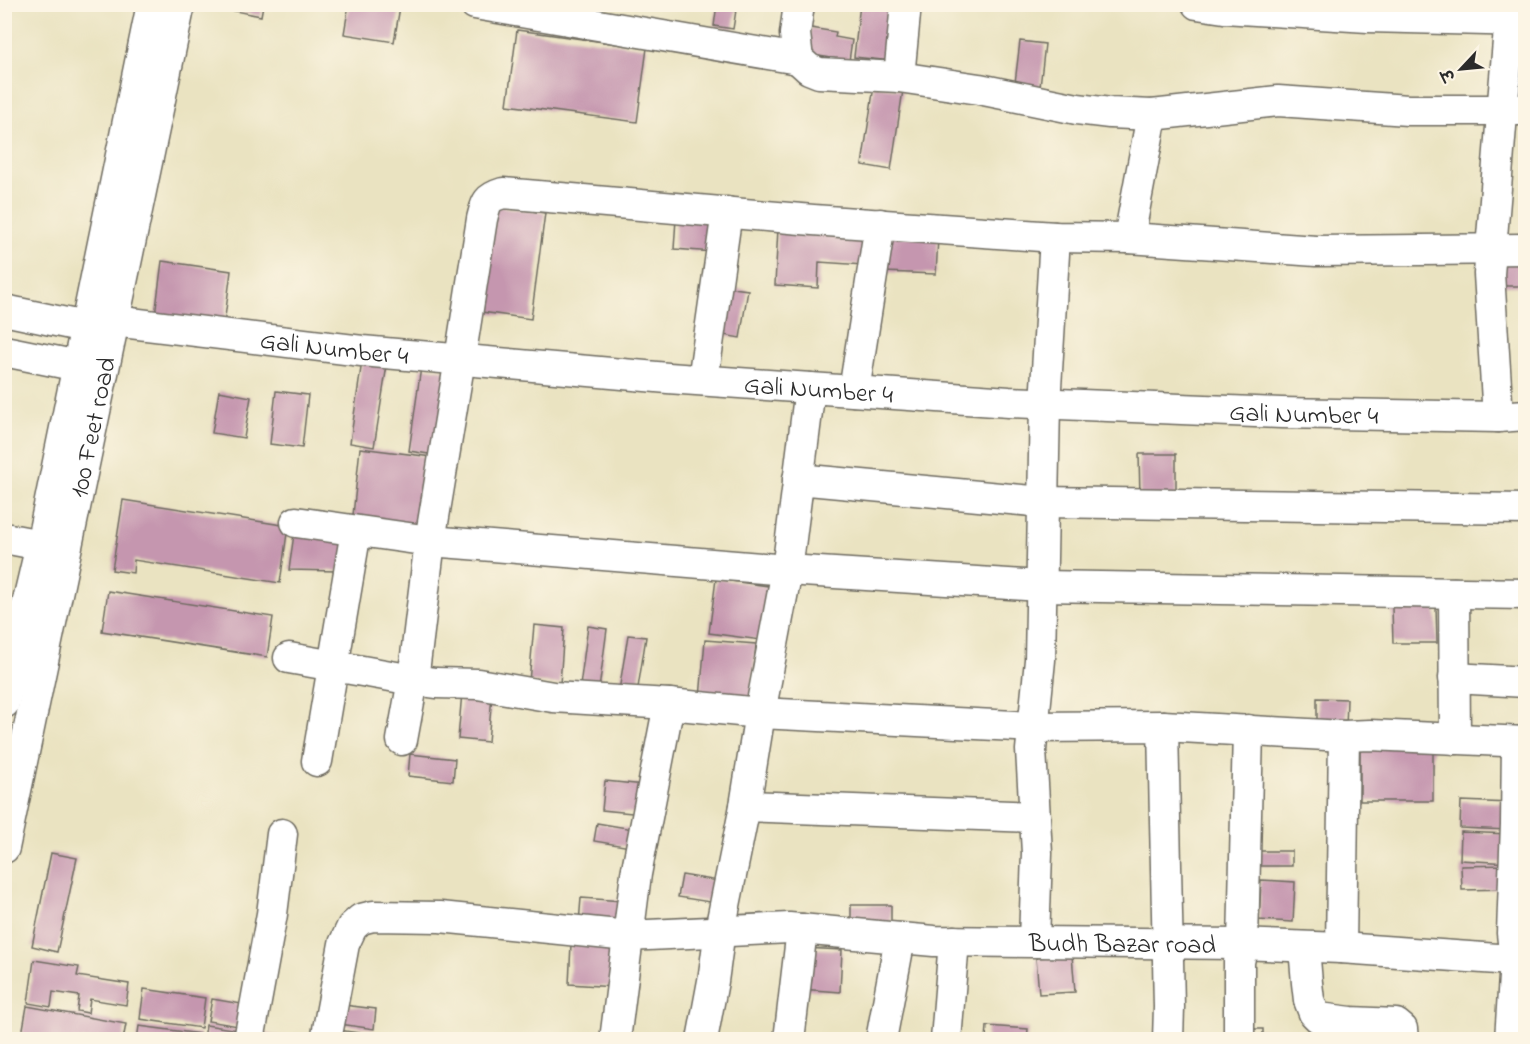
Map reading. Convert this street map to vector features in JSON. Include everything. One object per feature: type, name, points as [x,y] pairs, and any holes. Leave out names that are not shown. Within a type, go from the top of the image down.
[{"type":"street","name":"100 Feet road","points":[[104,327],[152,4]]},
{"type":"street","name":"100 Feet road","points":[[4,703],[41,545],[104,327],[180,4]]},
{"type":"street","points":[[475,4],[798,59],[809,69],[819,73],[899,77],[979,89],[1077,110],[1152,115],[1278,101],[1408,110],[1514,110]]},
{"type":"street","points":[[798,59],[795,34],[799,4]]},
{"type":"street","points":[[899,77],[906,4]]},
{"type":"street","points":[[1197,4],[1224,8],[1368,16],[1515,15],[1514,110],[1489,274],[1512,416]]},
{"type":"street","points":[[1129,238],[1152,115]]},
{"type":"street","points":[[402,740],[430,541],[482,219],[486,202],[492,196],[503,193],[1055,237],[1129,238],[1316,250],[1526,249]]},
{"type":"street","points":[[704,380],[727,212]]},
{"type":"street","points":[[854,391],[880,224]]},
{"type":"street","points":[[1034,941],[1037,853],[1031,750],[1040,660],[1045,404],[1055,237]]},
{"type":"street","name":"Gali Number 4","points":[[4,310],[104,327],[810,388],[1045,404],[1281,413],[1512,416]]},
{"type":"street","points":[[4,351],[91,368]]},
{"type":"street","name":"100 Feet road","points":[[4,848],[91,368]]},
{"type":"street","points":[[702,1040],[720,930],[745,806],[787,570],[810,388]]},
{"type":"street","points":[[798,479],[1043,502],[1526,509]]},
{"type":"street","points":[[296,522],[430,541],[787,570],[1041,586],[1526,594]]},
{"type":"street","points":[[317,761],[356,531]]},
{"type":"street","points":[[4,538],[41,545]]},
{"type":"street","points":[[1454,593],[1455,739]]},
{"type":"street","points":[[289,658],[412,680],[478,684],[553,697],[669,704],[760,713],[1033,727],[1163,726],[1344,736],[1370,735],[1521,742],[1512,933],[1520,960],[1510,1040]]},
{"type":"street","points":[[1454,678],[1526,682]]},
{"type":"street","points":[[615,1040],[636,874],[669,704]]},
{"type":"street","points":[[1163,726],[1168,1040]]},
{"type":"street","points":[[1239,1040],[1239,962],[1243,944],[1248,730]]},
{"type":"street","points":[[1341,948],[1344,736]]},
{"type":"street","points":[[745,806],[1035,817]]},
{"type":"street","points":[[249,1040],[272,914],[282,834]]},
{"type":"street","name":"Budh Bazar road","points":[[326,1040],[344,944],[351,927],[361,919],[373,916],[440,917],[628,936],[789,928],[954,941],[1304,946],[1520,960]]},
{"type":"street","points":[[789,1040],[802,929]]},
{"type":"street","points":[[881,1040],[900,938]]},
{"type":"street","points":[[946,1040],[954,941]]},
{"type":"street","points":[[1304,946],[1310,1000],[1314,1013],[1319,1018],[1396,1024],[1402,1029],[1403,1040]]},
{"type":"building","points":[[349,4],[384,4],[400,7],[394,42],[344,34]]},
{"type":"building","points":[[717,4],[737,4],[733,29],[714,26]]},
{"type":"building","points":[[860,4],[898,4],[892,61],[854,57]]},
{"type":"building","points":[[221,5],[263,5],[261,16],[220,8]]},
{"type":"building","points":[[811,28],[836,32],[835,37],[852,40],[849,61],[807,54]]},
{"type":"building","points":[[517,30],[647,48],[637,122],[507,105]]},
{"type":"building","points":[[1020,41],[1045,44],[1040,87],[1015,83]]},
{"type":"building","points":[[874,86],[903,90],[891,170],[862,165]]},
{"type":"building","points":[[496,206],[545,213],[531,319],[482,312]]},
{"type":"building","points":[[676,219],[716,222],[714,252],[674,249]]},
{"type":"building","points":[[778,228],[867,234],[864,265],[819,262],[818,288],[775,285]]},
{"type":"building","points":[[886,235],[938,238],[936,274],[884,272]]},
{"type":"building","points":[[1502,250],[1526,251],[1526,286],[1501,286]]},
{"type":"building","points":[[162,261],[231,271],[224,325],[155,316]]},
{"type":"building","points":[[725,287],[748,290],[740,338],[718,334]]},
{"type":"building","points":[[362,361],[387,365],[374,447],[350,443]]},
{"type":"building","points":[[421,367],[454,372],[442,456],[409,451]]},
{"type":"building","points":[[219,391],[251,397],[244,438],[212,433]]},
{"type":"building","points":[[276,391],[308,395],[302,448],[270,444]]},
{"type":"building","points":[[360,448],[432,457],[424,533],[352,525]]},
{"type":"building","points":[[1139,454],[1176,454],[1176,497],[1140,497]]},
{"type":"building","points":[[123,500],[288,526],[280,583],[134,560],[133,573],[112,570]]},
{"type":"building","points":[[294,534],[350,542],[338,571],[289,570]]},
{"type":"building","points":[[716,579],[768,586],[761,640],[709,633]]},
{"type":"building","points":[[108,591],[273,617],[267,657],[102,631]]},
{"type":"building","points":[[1392,607],[1436,607],[1437,643],[1393,643]]},
{"type":"building","points":[[534,625],[564,628],[560,684],[529,682]]},
{"type":"building","points":[[588,626],[607,629],[599,689],[580,686]]},
{"type":"building","points":[[628,635],[646,637],[637,694],[619,691]]},
{"type":"building","points":[[705,640],[756,644],[751,702],[700,698]]},
{"type":"building","points":[[462,692],[492,695],[488,742],[458,739]]},
{"type":"building","points":[[1317,698],[1347,699],[1346,729],[1317,728]]},
{"type":"building","points":[[1360,745],[1433,745],[1433,801],[1360,801]]},
{"type":"building","points":[[410,754],[455,759],[453,781],[408,776]]},
{"type":"building","points":[[605,781],[645,785],[642,814],[602,810]]},
{"type":"building","points":[[1461,801],[1511,803],[1509,830],[1460,828]]},
{"type":"building","points":[[597,823],[639,830],[636,848],[594,841]]},
{"type":"building","points":[[1461,832],[1509,834],[1508,863],[1460,860]]},
{"type":"building","points":[[1259,851],[1292,851],[1292,866],[1259,866]]},
{"type":"building","points":[[51,853],[77,858],[57,952],[32,946]]},
{"type":"building","points":[[1507,865],[1508,889],[1462,890],[1461,866]]},
{"type":"building","points":[[682,875],[719,881],[716,903],[678,897]]},
{"type":"building","points":[[1261,880],[1295,882],[1293,922],[1259,920]]},
{"type":"building","points":[[581,898],[623,901],[621,927],[579,923]]},
{"type":"building","points":[[851,905],[891,905],[891,928],[851,928]]},
{"type":"building","points":[[571,944],[616,946],[614,987],[569,984]]},
{"type":"building","points":[[803,948],[842,950],[840,992],[800,989]]},
{"type":"building","points":[[1072,955],[1075,992],[1039,994],[1036,958]]},
{"type":"building","points":[[34,960],[79,967],[77,976],[129,984],[126,1005],[90,999],[88,1013],[77,1011],[79,996],[53,992],[51,1007],[28,1003]]},
{"type":"building","points":[[144,989],[205,998],[201,1028],[140,1019]]},
{"type":"building","points":[[212,999],[248,1005],[244,1027],[208,1021]]},
{"type":"building","points":[[335,1004],[376,1009],[374,1029],[333,1023]]},
{"type":"building","points":[[27,1006],[126,1024],[123,1040],[21,1040]]},
{"type":"building","points":[[206,1025],[245,1031],[243,1040],[204,1040]]},
{"type":"building","points":[[139,1026],[200,1034],[199,1040],[137,1040]]},
{"type":"building","points":[[987,1026],[1028,1029],[1027,1040],[986,1040]]},
{"type":"building","points":[[1241,1029],[1263,1029],[1263,1040],[1241,1040]]},
{"type":"building","points":[[338,1030],[372,1035],[371,1040],[336,1040]]},
{"type":"building","points":[[256,1032],[285,1037],[285,1040],[255,1040]]}]
